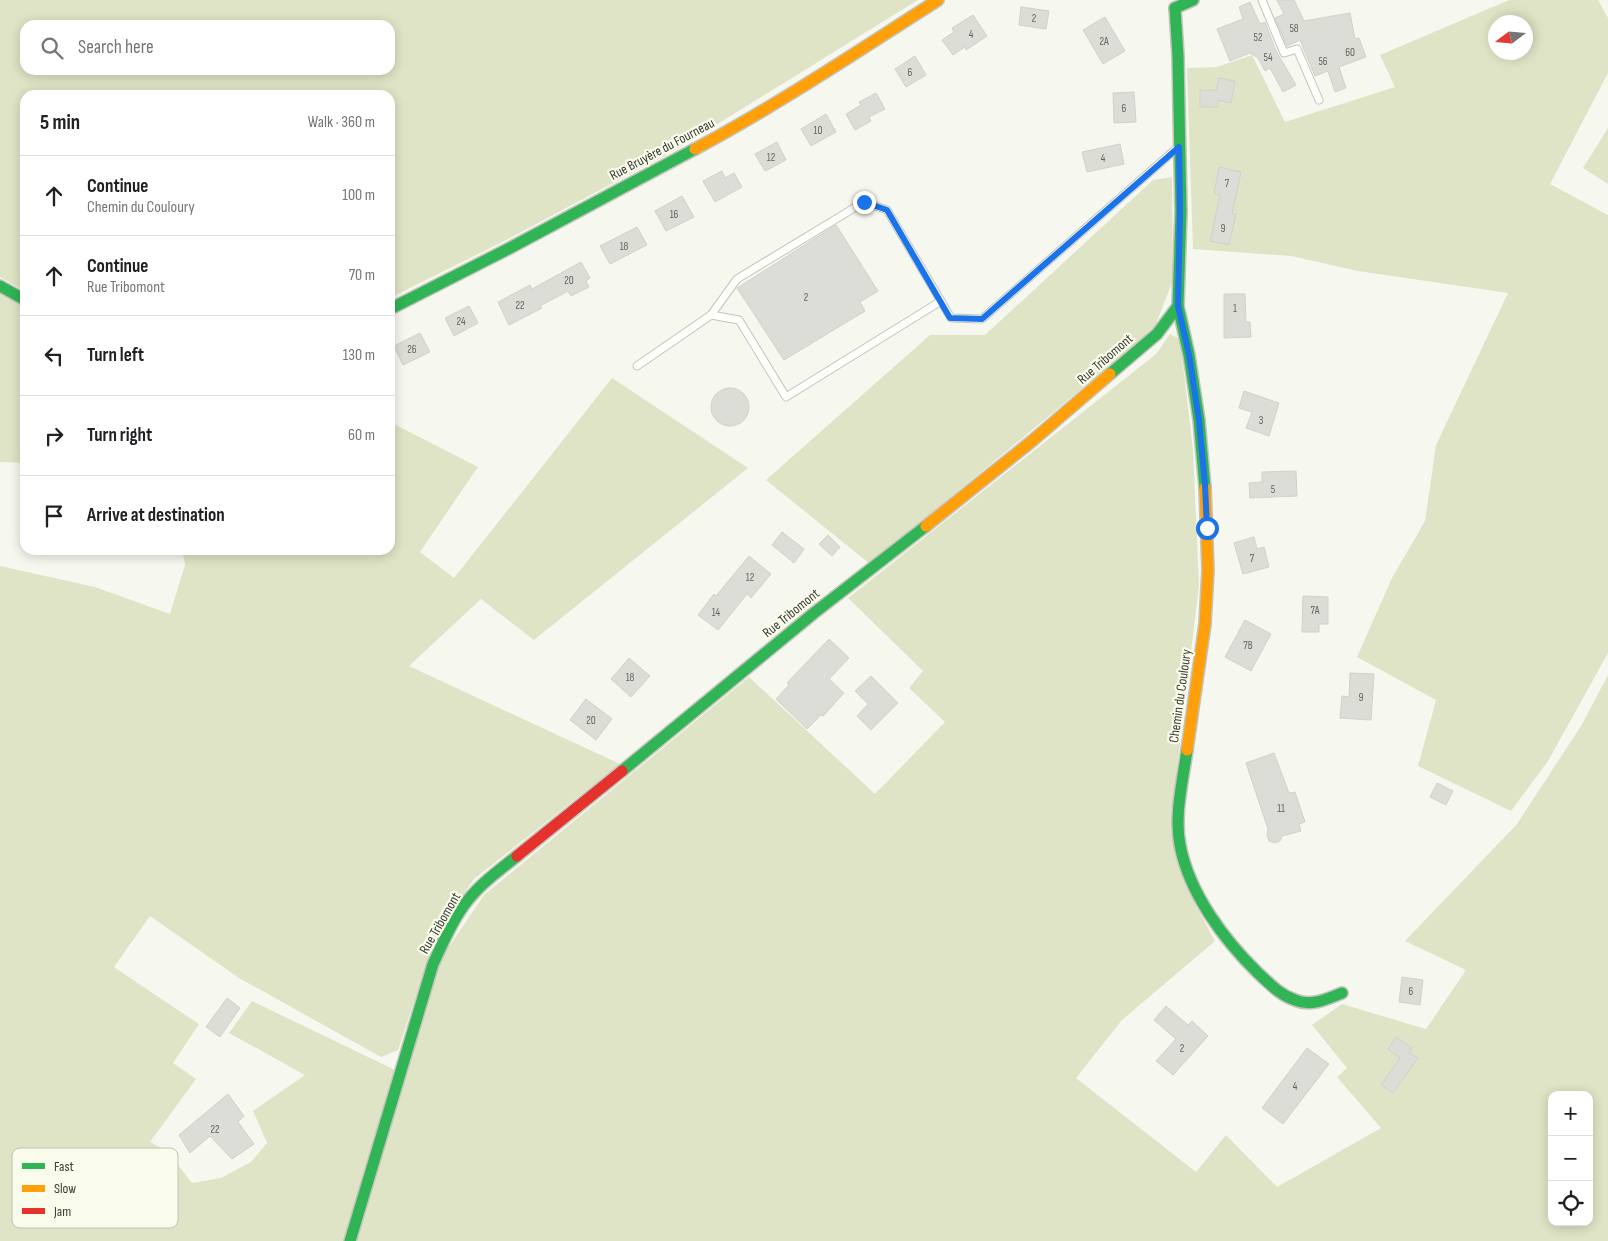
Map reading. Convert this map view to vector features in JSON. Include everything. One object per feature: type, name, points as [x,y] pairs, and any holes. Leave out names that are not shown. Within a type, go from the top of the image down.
[{"type":"street","name":"Rue Bruyère du Fourneau","points":[[395,306],[508,249],[732,128],[842,62],[938,0]]},
{"type":"street","points":[[1178,306],[1180,211],[1178,56],[1171,6],[1193,0]]},
{"type":"street","points":[[0,286],[20,297]]},
{"type":"street","name":"Chemin du Couloury","points":[[1178,306],[1189,355],[1199,420],[1205,485],[1208,570],[1205,624],[1181,795],[1178,830],[1180,846],[1190,879],[1221,932],[1249,964],[1277,991],[1296,1001],[1317,1003],[1342,993]]},
{"type":"street","name":"Rue Tribomont","points":[[350,1241],[433,964],[449,931],[467,901],[494,875],[814,612],[881,562],[1032,441],[1157,334],[1178,306]]},
{"type":"lane","points":[[1262,0],[1284,53],[1297,49],[1319,100]]},
{"type":"lane","points":[[637,366],[711,315],[737,279],[864,202],[887,210],[950,318],[982,319],[1179,147]]},
{"type":"lane","points":[[711,315],[740,320],[786,397],[941,302]]},
{"type":"green space","points":[[0,0],[918,0],[677,149],[508,239],[395,296],[395,90],[20,90],[20,288],[0,277]]},
{"type":"green space","points":[[1509,0],[1598,0],[1608,18],[1608,73],[1550,184],[1608,215],[1608,653],[1548,761],[1511,811],[1418,766],[1436,700],[1357,657],[1392,578],[1425,521],[1436,445],[1508,293],[1358,271],[1291,256],[1193,249],[1187,68],[1217,67],[1252,55],[1285,122],[1395,87],[1380,55]]},
{"type":"green space","points":[[1608,128],[1608,184],[1583,168]]},
{"type":"green space","points":[[1172,177],[1173,280],[1154,329],[870,564],[766,480],[930,335],[985,335],[1153,180]]},
{"type":"green space","points":[[0,294],[20,304],[20,463],[0,462]]},
{"type":"green space","points":[[1170,334],[1180,339],[1193,450],[1199,585],[1174,794],[1195,904],[1215,941],[1122,1020],[1076,1078],[1196,1172],[1226,1135],[1277,1187],[1381,1128],[1337,1077],[1347,1068],[1312,1025],[1342,1004],[1426,1029],[1466,970],[1405,941],[1517,824],[1581,726],[1608,675],[1608,1241],[0,1241],[0,566],[95,587],[170,614],[185,565],[183,555],[395,555],[395,425],[478,467],[420,552],[454,578],[612,378],[748,468],[534,640],[481,599],[409,666],[620,764],[474,879],[437,933],[398,1050],[381,1057],[239,978],[150,916],[114,967],[199,1024],[173,1063],[196,1079],[150,1142],[161,1148],[12,1148],[12,1228],[178,1228],[178,1165],[192,1183],[221,1178],[251,1162],[267,1143],[253,1111],[305,1075],[229,1033],[252,1001],[395,1070],[442,957],[484,895],[749,677],[875,794],[945,722],[909,688],[923,671],[848,598],[1156,354]]},
{"type":"building","points":[[1277,0],[1294,0],[1304,21],[1350,13],[1355,39],[1359,38],[1366,57],[1339,67],[1346,88],[1335,92],[1328,71],[1315,76],[1300,40],[1287,46],[1275,18],[1284,14]]},
{"type":"building","points":[[1250,2],[1260,24],[1265,22],[1276,51],[1296,85],[1283,92],[1270,68],[1265,71],[1258,58],[1250,53],[1230,61],[1217,29],[1243,19],[1239,7]]},
{"type":"building","points":[[1021,7],[1049,11],[1046,29],[1019,25]]},
{"type":"building","points":[[973,15],[987,36],[966,50],[965,47],[953,55],[942,40],[954,32],[952,28]]},
{"type":"building","points":[[1105,17],[1125,51],[1103,64],[1083,30]]},
{"type":"building","points":[[915,56],[926,75],[906,87],[895,69]]},
{"type":"building","points":[[1219,78],[1235,81],[1231,103],[1218,100],[1218,107],[1200,107],[1200,90],[1216,90]]},
{"type":"building","points":[[1134,92],[1136,122],[1114,123],[1113,93]]},
{"type":"building","points":[[876,93],[885,109],[869,117],[871,121],[855,130],[846,114],[861,105],[859,102]]},
{"type":"building","points":[[826,114],[836,132],[811,146],[801,129]]},
{"type":"building","points":[[777,142],[786,160],[765,171],[755,154]]},
{"type":"building","points":[[1120,144],[1124,164],[1087,172],[1082,152]]},
{"type":"building","points":[[1219,167],[1241,172],[1232,214],[1236,214],[1229,245],[1210,241],[1220,195],[1214,194]]},
{"type":"building","points":[[722,171],[725,178],[734,173],[742,187],[715,202],[703,181]]},
{"type":"building","points":[[682,196],[694,217],[666,231],[655,211]]},
{"type":"building","points":[[836,225],[878,291],[860,302],[865,311],[784,360],[737,288]]},
{"type":"building","points":[[637,227],[647,245],[610,264],[600,246]]},
{"type":"building","points":[[581,262],[590,278],[586,281],[589,287],[571,296],[568,291],[540,306],[542,308],[509,325],[498,302],[530,285],[532,289]]},
{"type":"building","points":[[1224,294],[1245,294],[1246,322],[1250,322],[1251,337],[1224,338]]},
{"type":"building","points":[[469,306],[478,323],[454,336],[445,318]]},
{"type":"building","points":[[420,333],[430,352],[403,365],[395,346]]},
{"type":"building","points":[[730,388],[744,393],[749,407],[744,421],[730,426],[716,421],[711,407],[716,393]]},
{"type":"building","points":[[1244,391],[1279,403],[1269,436],[1246,428],[1252,412],[1239,408]]},
{"type":"building","points":[[1296,471],[1297,496],[1250,498],[1249,483],[1262,482],[1262,472]]},
{"type":"building","points":[[782,532],[804,549],[794,563],[772,545]]},
{"type":"building","points":[[828,535],[840,547],[832,556],[819,544]]},
{"type":"building","points":[[1254,537],[1257,549],[1264,547],[1269,567],[1243,574],[1234,543]]},
{"type":"building","points":[[749,556],[771,574],[751,598],[747,594],[718,630],[698,615],[714,594],[716,596]]},
{"type":"building","points":[[1303,596],[1328,597],[1328,624],[1319,624],[1319,632],[1302,632]]},
{"type":"building","points":[[1245,620],[1271,634],[1251,671],[1225,657]]},
{"type":"building","points":[[829,639],[849,658],[829,679],[844,693],[823,716],[821,715],[807,729],[776,699],[789,685],[787,683]]},
{"type":"building","points":[[629,658],[650,676],[631,697],[611,679]]},
{"type":"building","points":[[1350,673],[1374,674],[1371,720],[1340,718],[1342,696],[1349,697]]},
{"type":"building","points":[[871,676],[898,703],[871,730],[857,716],[868,704],[855,691]]},
{"type":"building","points":[[586,699],[612,719],[596,740],[570,720]]},
{"type":"building","points":[[1274,753],[1289,793],[1295,792],[1305,822],[1299,824],[1301,831],[1282,836],[1280,841],[1275,843],[1269,841],[1268,829],[1246,763]]},
{"type":"building","points":[[1437,783],[1453,791],[1446,805],[1430,797]]},
{"type":"building","points":[[1402,977],[1423,980],[1420,1005],[1399,1002]]},
{"type":"building","points":[[227,998],[240,1008],[220,1037],[206,1027]]},
{"type":"building","points":[[1166,1006],[1188,1025],[1192,1021],[1208,1036],[1173,1075],[1156,1061],[1176,1039],[1154,1020]]},
{"type":"building","points":[[1396,1037],[1412,1048],[1409,1053],[1418,1058],[1393,1093],[1381,1085],[1400,1058],[1388,1049]]},
{"type":"building","points":[[1307,1048],[1329,1064],[1283,1124],[1262,1108]]},
{"type":"building","points":[[228,1094],[244,1116],[238,1122],[254,1144],[232,1159],[210,1136],[190,1153],[179,1135]]},
{"type":"traffic: fast","points":[[1175,8],[1193,0]]},
{"type":"traffic: fast","points":[[1175,8],[1178,56],[1181,211],[1178,306],[1189,355],[1199,420],[1205,488]]},
{"type":"traffic: fast","points":[[395,306],[508,249],[695,149]]},
{"type":"traffic: fast","points":[[0,286],[20,297]]},
{"type":"traffic: fast","points":[[1110,374],[1157,334],[1178,306]]},
{"type":"traffic: fast","points":[[622,771],[814,613],[926,526]]},
{"type":"traffic: fast","points":[[1187,750],[1180,798],[1178,834],[1191,881],[1210,915],[1245,960],[1271,985],[1285,995],[1307,1003],[1331,998],[1342,993]]},
{"type":"traffic: fast","points":[[350,1241],[433,964],[446,935],[468,900],[487,880],[517,856]]},
{"type":"traffic: slow","points":[[695,149],[788,96],[938,0]]},
{"type":"traffic: slow","points":[[926,526],[1032,441],[1110,374]]},
{"type":"traffic: slow","points":[[1187,750],[1205,624],[1208,570],[1205,488]]},
{"type":"traffic: jam","points":[[517,856],[622,771]]},
{"type":"route","points":[[864,202],[887,210],[950,318],[982,319],[1179,147],[1178,306],[1189,355],[1199,420],[1207,528]]}]
